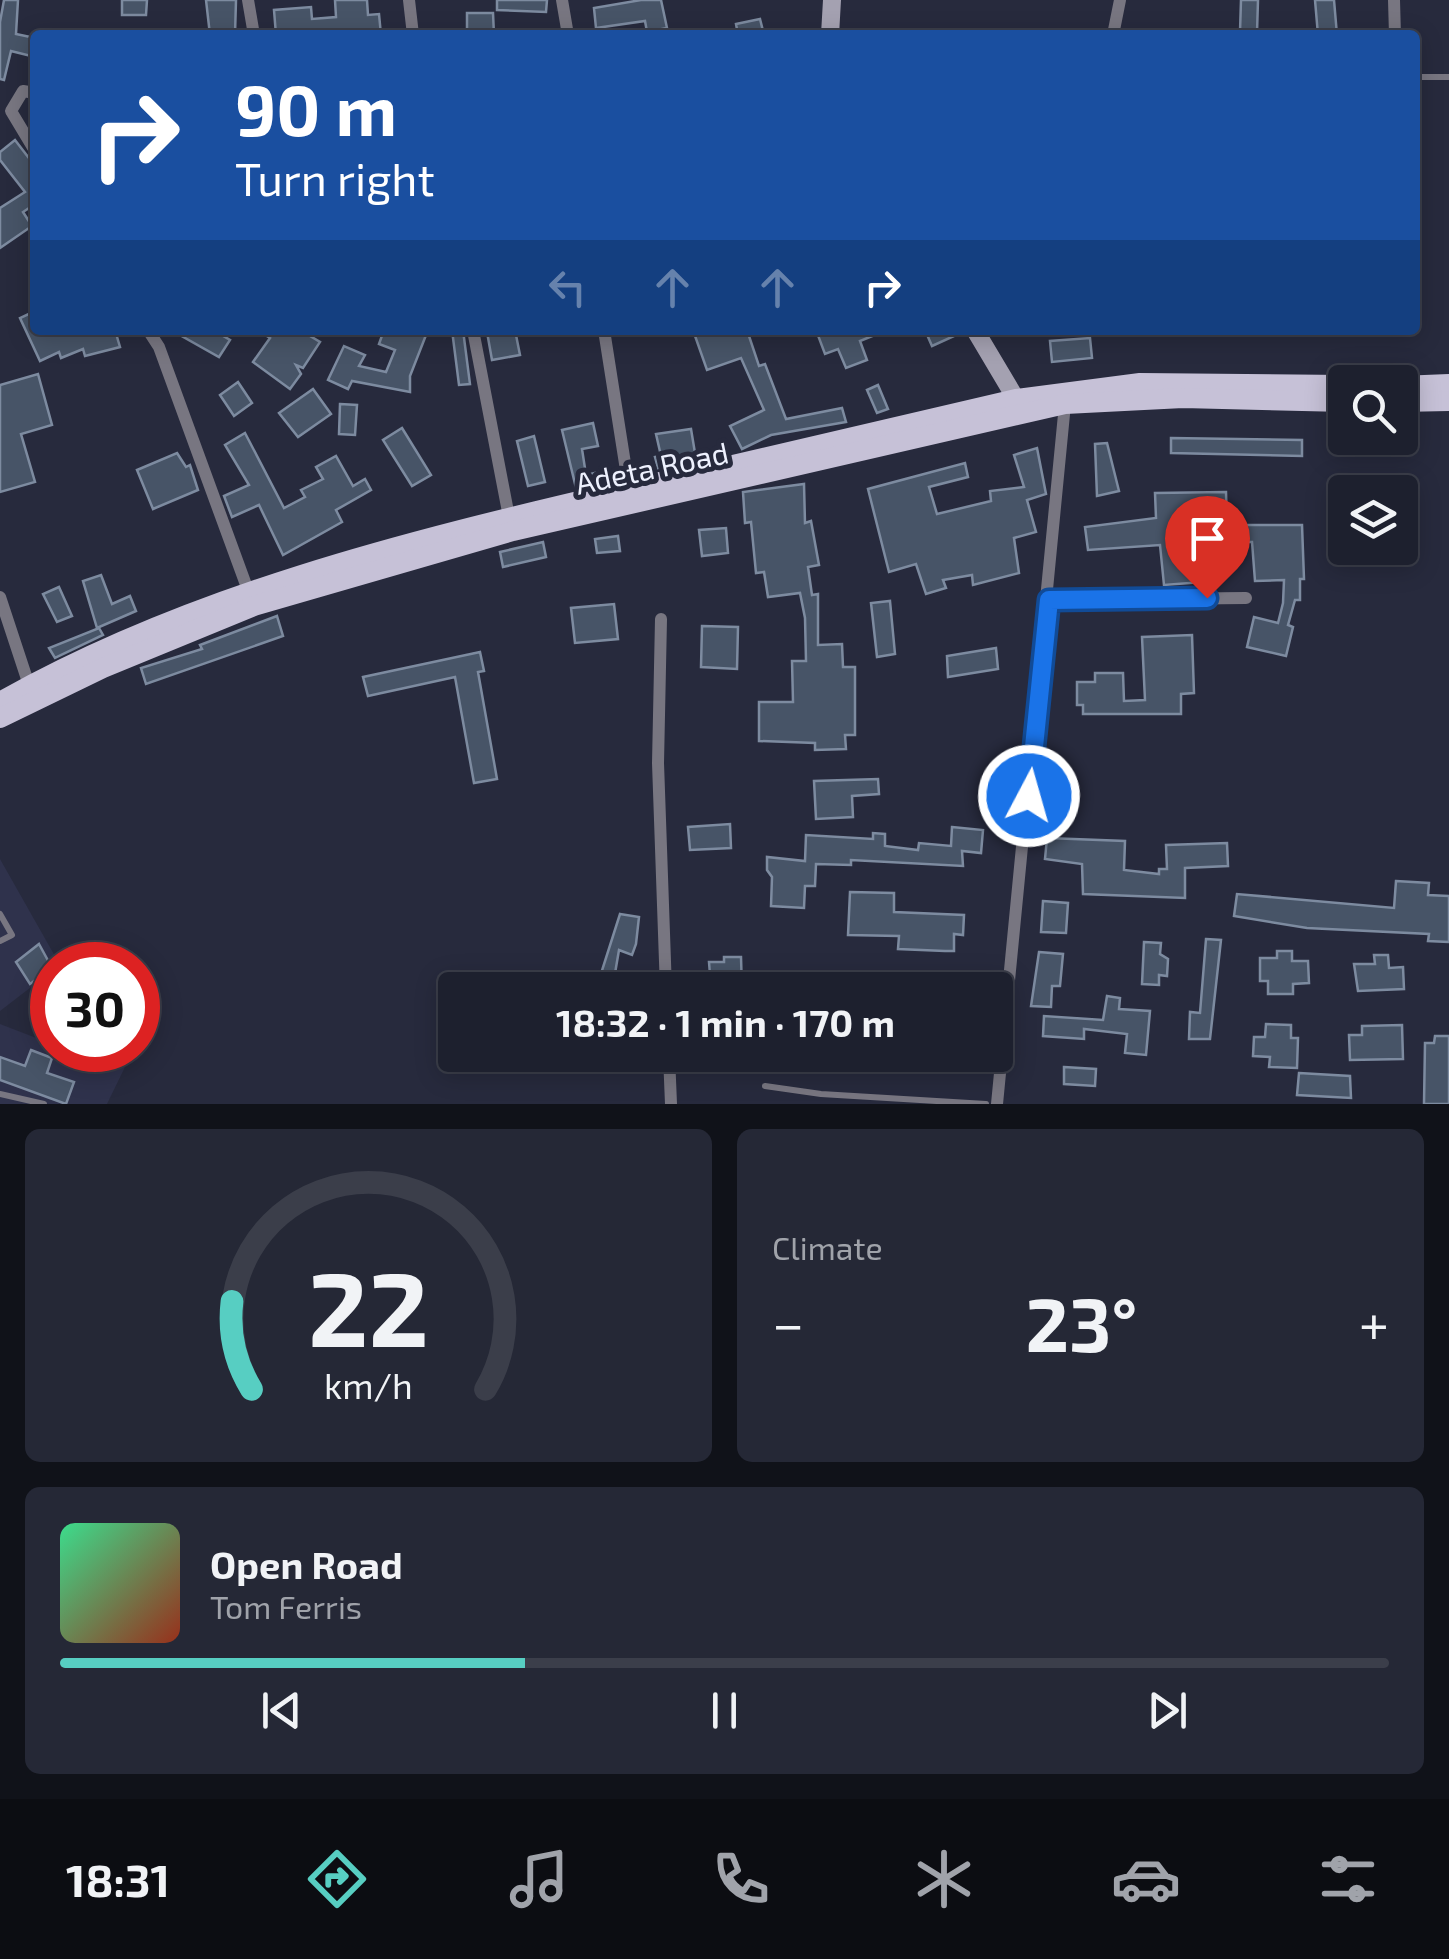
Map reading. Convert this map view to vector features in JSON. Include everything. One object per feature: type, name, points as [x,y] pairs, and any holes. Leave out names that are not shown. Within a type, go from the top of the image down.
[{"type":"main road","name":"Adeta Road","points":[[0,702],[29,686],[249,593],[509,517],[1016,399],[1140,383],[1328,385]]},
{"type":"main road","points":[[1418,385],[1449,384]]},
{"type":"main road","name":"Adeta Road","points":[[0,718],[120,661],[254,606],[512,531],[1064,404],[1182,398],[1328,402]]},
{"type":"main road","points":[[1418,401],[1449,400]]},
{"type":"street","points":[[248,0],[253,30]]},
{"type":"street","points":[[409,0],[412,30]]},
{"type":"street","points":[[562,0],[567,30]]},
{"type":"street","points":[[830,30],[832,0]]},
{"type":"street","points":[[1114,30],[1120,0]]},
{"type":"street","points":[[1394,0],[1395,30]]},
{"type":"street","points":[[30,92],[23,90],[12,110],[30,142]]},
{"type":"street","points":[[151,335],[159,347],[249,593]]},
{"type":"street","points":[[474,335],[509,517]]},
{"type":"street","points":[[605,335],[630,489]]},
{"type":"street","points":[[978,335],[1016,399]]},
{"type":"street","points":[[998,1104],[1049,600],[1064,404]]},
{"type":"street","points":[[0,597],[29,686]]},
{"type":"street","points":[[1049,600],[1246,598]]},
{"type":"street","points":[[661,620],[658,763],[665,972]]},
{"type":"street","points":[[670,1072],[671,1104]]},
{"type":"lane","points":[[1420,76],[1449,77]]},
{"type":"lane","points":[[0,914],[12,935],[0,941]]},
{"type":"lane","points":[[764,1086],[821,1094],[986,1104]]},
{"type":"lane","points":[[0,1094],[44,1104]]},
{"type":"shaded area","points":[[0,859],[47,942],[30,942],[30,988],[0,1011]]},
{"type":"shaded area","points":[[0,1024],[30,1036],[30,1072],[123,1072],[107,1104],[0,1104]]},
{"type":"building","points":[[4,0],[18,0],[16,34],[30,37],[30,56],[11,51],[4,80],[0,79]]},
{"type":"building","points":[[122,0],[147,0],[146,15],[122,15]]},
{"type":"building","points":[[206,0],[236,0],[235,30],[209,30]]},
{"type":"building","points":[[335,0],[367,0],[368,15],[379,14],[381,30],[276,30],[274,10],[311,7],[312,19],[336,17]]},
{"type":"building","points":[[497,0],[547,0],[546,12],[497,10]]},
{"type":"building","points":[[661,0],[667,28],[647,30],[645,21],[596,28],[594,8]]},
{"type":"building","points":[[1241,0],[1258,0],[1257,30],[1240,30]]},
{"type":"building","points":[[1315,0],[1334,0],[1337,30],[1318,30]]},
{"type":"building","points":[[467,13],[493,13],[494,30],[467,30]]},
{"type":"building","points":[[760,19],[763,30],[737,30],[736,24]]},
{"type":"building","points":[[15,140],[30,160],[30,207],[23,212],[30,227],[0,248],[0,208],[25,192],[0,160],[0,152]]},
{"type":"building","points":[[30,313],[30,335],[116,335],[120,347],[85,356],[83,349],[61,358],[59,352],[40,361],[20,318]]},
{"type":"building","points":[[180,335],[222,335],[230,340],[219,357]]},
{"type":"building","points":[[265,335],[308,335],[320,342],[303,368],[296,365],[301,374],[290,389],[253,362],[270,338]]},
{"type":"building","points":[[382,335],[426,335],[410,376],[410,392],[352,381],[348,389],[328,380],[344,346],[365,355],[359,366],[386,372],[395,350],[379,344]]},
{"type":"building","points":[[453,335],[464,335],[470,384],[459,385]]},
{"type":"building","points":[[488,335],[516,335],[520,355],[492,360]]},
{"type":"building","points":[[695,335],[749,335],[759,366],[765,364],[786,419],[842,408],[846,422],[771,435],[742,449],[730,426],[764,410],[741,358],[707,370]]},
{"type":"building","points":[[818,335],[875,335],[860,341],[867,360],[846,368],[838,349],[825,354]]},
{"type":"building","points":[[927,335],[956,335],[932,346]]},
{"type":"building","points":[[1090,338],[1092,358],[1052,362],[1050,341]]},
{"type":"building","points":[[38,374],[52,425],[21,434],[35,482],[0,492],[0,385]]},
{"type":"building","points":[[238,382],[252,403],[234,416],[220,395]]},
{"type":"building","points":[[878,385],[888,409],[877,413],[867,390]]},
{"type":"building","points":[[313,389],[331,414],[298,437],[279,413]]},
{"type":"building","points":[[340,404],[357,405],[355,435],[339,434]]},
{"type":"building","points":[[593,423],[598,446],[582,449],[586,475],[599,472],[601,482],[576,488],[562,430]]},
{"type":"building","points":[[402,428],[431,475],[412,486],[383,440]]},
{"type":"building","points":[[691,429],[696,459],[658,468],[655,457],[661,456],[656,434]]},
{"type":"building","points":[[245,433],[284,508],[305,497],[301,490],[323,479],[316,467],[336,456],[353,486],[365,479],[371,490],[336,510],[342,522],[283,555],[259,505],[232,517],[224,496],[249,485],[225,445]]},
{"type":"building","points":[[534,436],[545,482],[528,486],[517,441]]},
{"type":"building","points":[[1171,438],[1302,440],[1302,456],[1171,453]]},
{"type":"building","points":[[1107,443],[1119,491],[1097,496],[1095,444]]},
{"type":"building","points":[[1037,448],[1046,494],[1027,500],[1036,532],[1014,538],[1019,573],[973,585],[972,575],[943,580],[946,588],[926,594],[916,564],[889,572],[868,489],[965,463],[968,477],[929,487],[937,514],[991,501],[990,491],[1024,487],[1014,455]]},
{"type":"building","points":[[177,453],[186,467],[190,465],[198,490],[153,509],[137,470]]},
{"type":"building","points":[[804,484],[805,523],[811,521],[819,565],[808,567],[812,595],[818,594],[818,645],[842,644],[843,667],[855,667],[855,735],[845,735],[846,749],[815,750],[815,743],[759,741],[759,702],[793,702],[792,661],[806,661],[805,618],[800,593],[768,597],[764,572],[756,573],[751,522],[745,523],[743,492]]},
{"type":"building","points":[[1226,492],[1227,525],[1302,525],[1304,579],[1300,579],[1300,600],[1295,600],[1288,625],[1293,627],[1286,656],[1247,647],[1254,617],[1278,623],[1283,603],[1284,580],[1255,581],[1252,542],[1212,542],[1216,581],[1164,585],[1160,545],[1088,550],[1085,527],[1156,518],[1155,493]]},
{"type":"building","points":[[726,528],[728,553],[702,556],[699,530]]},
{"type":"building","points":[[618,536],[620,551],[597,553],[595,539]]},
{"type":"building","points":[[543,542],[546,557],[503,567],[500,552]]},
{"type":"building","points":[[101,575],[112,604],[130,596],[136,611],[97,628],[83,581]]},
{"type":"building","points":[[59,587],[72,616],[57,622],[43,594]]},
{"type":"building","points":[[890,601],[895,654],[877,657],[871,603]]},
{"type":"building","points":[[614,604],[618,639],[575,643],[571,608]]},
{"type":"building","points":[[277,616],[283,636],[146,684],[141,668],[202,649],[200,645]]},
{"type":"building","points":[[702,626],[738,627],[737,669],[701,667]]},
{"type":"building","points":[[99,628],[103,635],[55,658],[49,648]]},
{"type":"building","points":[[1192,635],[1194,693],[1181,694],[1181,714],[1083,714],[1083,705],[1077,705],[1077,682],[1095,682],[1095,673],[1123,673],[1124,701],[1145,700],[1142,637]]},
{"type":"building","points":[[996,648],[998,669],[948,677],[947,656]]},
{"type":"building","points":[[480,652],[484,671],[478,672],[497,779],[474,783],[455,677],[368,696],[363,677]]},
{"type":"building","points":[[878,779],[879,794],[852,796],[853,817],[816,819],[814,781]]},
{"type":"building","points":[[730,824],[731,848],[690,850],[688,827]]},
{"type":"building","points":[[952,827],[983,830],[981,853],[962,851],[963,866],[851,860],[851,865],[816,864],[815,886],[805,886],[804,908],[771,906],[772,877],[767,870],[767,857],[805,861],[806,835],[873,839],[873,833],[885,834],[885,846],[918,850],[919,843],[951,846]]},
{"type":"building","points":[[1047,838],[1125,841],[1124,870],[1159,874],[1159,869],[1167,869],[1166,845],[1227,843],[1228,866],[1185,868],[1185,898],[1083,894],[1082,864],[1045,859]]},
{"type":"building","points":[[1396,881],[1429,883],[1428,895],[1449,896],[1449,942],[1428,941],[1429,934],[1307,928],[1234,916],[1237,894],[1394,908]]},
{"type":"building","points":[[850,892],[894,893],[894,912],[964,915],[963,935],[954,934],[954,951],[945,951],[898,949],[899,936],[848,935]]},
{"type":"building","points":[[1043,901],[1068,903],[1066,933],[1041,932]]},
{"type":"building","points":[[620,914],[639,917],[632,955],[619,950],[615,972],[602,972]]},
{"type":"building","points":[[1206,939],[1221,940],[1210,1039],[1189,1039],[1190,1012],[1200,1013]]},
{"type":"building","points":[[1144,942],[1161,943],[1160,954],[1168,959],[1167,976],[1159,975],[1159,985],[1142,984]]},
{"type":"building","points":[[30,951],[30,984],[16,962]]},
{"type":"building","points":[[1277,951],[1292,951],[1292,961],[1308,961],[1309,983],[1293,984],[1293,994],[1268,994],[1268,981],[1260,981],[1260,958],[1277,958]]},
{"type":"building","points":[[1039,952],[1063,954],[1060,986],[1052,986],[1051,1007],[1031,1006]]},
{"type":"building","points":[[1374,955],[1388,955],[1389,968],[1403,967],[1404,989],[1358,991],[1354,964],[1375,964]]},
{"type":"building","points":[[724,957],[741,957],[741,972],[710,972],[709,962],[724,962]]},
{"type":"building","points":[[1107,996],[1120,998],[1119,1009],[1150,1011],[1146,1055],[1125,1053],[1127,1034],[1084,1029],[1084,1039],[1043,1036],[1044,1016],[1103,1020]]},
{"type":"building","points":[[1266,1024],[1291,1025],[1291,1038],[1298,1038],[1297,1068],[1269,1067],[1270,1057],[1253,1056],[1254,1037],[1265,1037]]},
{"type":"building","points":[[1402,1025],[1403,1059],[1350,1060],[1349,1035],[1362,1035],[1362,1026]]},
{"type":"building","points":[[1435,1036],[1449,1036],[1449,1104],[1424,1104],[1425,1043],[1434,1043]]},
{"type":"building","points":[[30,1053],[30,1072],[47,1072],[74,1082],[66,1104],[0,1080],[0,1057],[25,1066]]},
{"type":"building","points":[[1064,1067],[1096,1069],[1095,1086],[1064,1084]]},
{"type":"building","points":[[1299,1073],[1350,1076],[1351,1098],[1297,1095]]},
{"type":"route","points":[[1029,796],[1049,600],[1207,598]]}]
